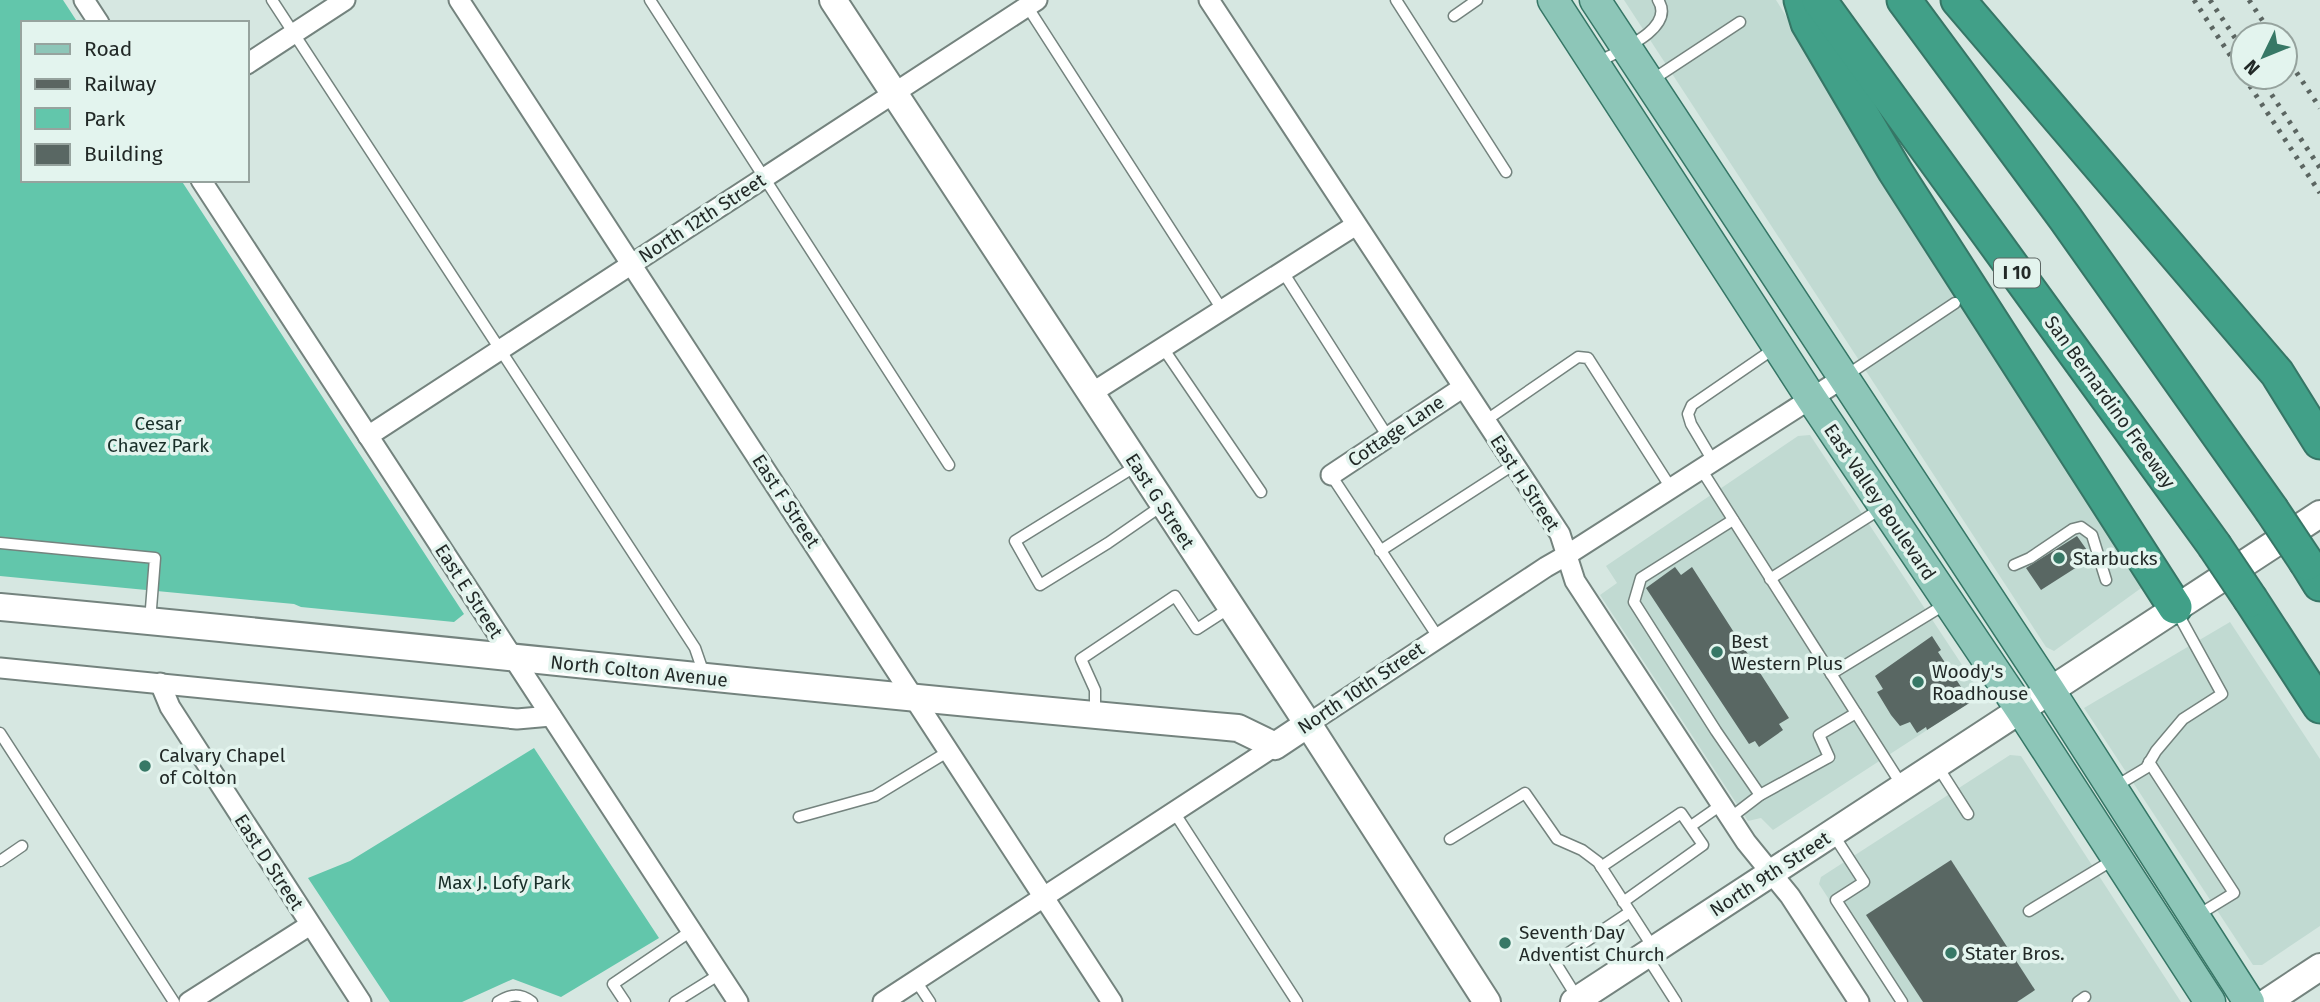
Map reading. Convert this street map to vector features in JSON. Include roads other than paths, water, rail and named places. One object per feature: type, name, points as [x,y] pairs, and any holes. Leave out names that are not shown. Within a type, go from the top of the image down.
[{"type":"highway","points":[[1801,0],[1808,23],[1895,171],[2175,607]]},
{"type":"highway","name":"San Bernardino Freeway","points":[[1819,0],[2214,545],[2320,706]]},
{"type":"highway","points":[[1904,0],[2065,218],[2271,509],[2313,574]]},
{"type":"highway","points":[[1958,0],[2277,373],[2320,442]]},
{"type":"main road","name":"East Valley Boulevard","points":[[1553,0],[1811,398],[2021,710],[2210,1002]]},
{"type":"main road","name":"East Valley Boulevard","points":[[1595,0],[2050,691],[2249,1002]]},
{"type":"street","points":[[84,0],[98,21]]},
{"type":"street","points":[[248,63],[345,0]]},
{"type":"street","name":"East F Street","points":[[459,0],[1112,1002]]},
{"type":"street","name":"East G Street","points":[[833,0],[1308,724],[1486,1002]]},
{"type":"street","name":"East H Street","points":[[1209,0],[1560,534],[1575,581],[1726,811],[1790,896],[1859,1002]]},
{"type":"street","name":"North 12th Street","points":[[368,436],[894,94],[1029,2]]},
{"type":"street","name":"East E Street","points":[[202,182],[738,1002]]},
{"type":"street","points":[[1090,394],[1356,225]]},
{"type":"street","name":"North 10th Street","points":[[883,1002],[1546,566],[1843,378]]},
{"type":"street","name":"Cottage Lane","points":[[1331,475],[1462,388]]},
{"type":"street","name":"North 9th Street","points":[[1576,1001],[2320,514]]},
{"type":"street","name":"North Colton Avenue","points":[[0,607],[1238,728],[1275,746]]},
{"type":"street","points":[[0,668],[517,719],[551,716]]},
{"type":"street","name":"East D Street","points":[[160,683],[170,707],[361,1002]]},
{"type":"street","points":[[189,1002],[310,925]]},
{"type":"street","points":[[2267,1002],[2320,967]]},
{"type":"lane","points":[[272,0],[695,648],[705,677]]},
{"type":"lane","points":[[650,0],[949,466]]},
{"type":"lane","points":[[1396,0],[1506,172]]},
{"type":"lane","points":[[1454,16],[1477,0]]},
{"type":"lane","points":[[1594,64],[1652,31],[1662,19],[1663,8],[1658,0]]},
{"type":"lane","points":[[1029,2],[1223,311]]},
{"type":"lane","points":[[1648,82],[1740,22]]},
{"type":"lane","points":[[1283,272],[1388,437]]},
{"type":"lane","points":[[1843,378],[1955,303]]},
{"type":"lane","points":[[1778,345],[1692,405],[1688,414],[1732,520],[1903,787]]},
{"type":"lane","points":[[1163,348],[1261,492]]},
{"type":"lane","points":[[1485,421],[1578,357],[1588,358],[1671,488]]},
{"type":"lane","points":[[1137,465],[1015,541],[1040,585],[1163,505]]},
{"type":"lane","points":[[1380,551],[1513,465]]},
{"type":"lane","points":[[1331,475],[1438,637]]},
{"type":"lane","points":[[1770,579],[1884,508]]},
{"type":"lane","points":[[1732,520],[1641,578],[1634,602],[1760,795]]},
{"type":"lane","points":[[2014,565],[2030,558],[2073,529],[2081,527],[2092,535],[2106,580]]},
{"type":"lane","points":[[0,543],[155,558],[150,621]]},
{"type":"lane","points":[[1095,716],[1095,690],[1081,659],[1175,596],[1198,629],[1231,607]]},
{"type":"lane","points":[[1831,674],[1948,603]]},
{"type":"lane","points":[[2112,788],[2146,768],[2183,719],[2222,694],[2175,607]]},
{"type":"lane","points":[[1690,826],[1760,795],[1829,757],[1819,735],[1856,713]]},
{"type":"lane","points":[[0,733],[174,1002]]},
{"type":"lane","points":[[799,817],[875,796],[949,751]]},
{"type":"lane","points":[[2149,762],[2234,893],[2195,918]]},
{"type":"lane","points":[[1937,765],[1968,814]]},
{"type":"lane","points":[[1450,839],[1525,793],[1557,839],[1582,850],[1601,867],[1630,912],[1676,1002]]},
{"type":"lane","points":[[1174,812],[1297,1002]]},
{"type":"lane","points":[[1601,867],[1681,813],[1703,845],[1623,902]]},
{"type":"lane","points":[[1833,833],[1864,882],[1836,900],[1902,1002]]},
{"type":"lane","points":[[0,861],[22,846]]},
{"type":"lane","points":[[2029,911],[2116,858]]},
{"type":"lane","points":[[1576,1001],[1555,962],[1630,912]]},
{"type":"lane","points":[[625,1002],[613,984],[691,931]]},
{"type":"lane","points":[[675,1002],[719,974]]},
{"type":"lane","points":[[916,981],[930,1002]]},
{"type":"lane","points":[[498,1002],[507,996],[523,996],[532,1002]]},
{"type":"railway","points":[[2194,0],[2229,54]]},
{"type":"railway","points":[[2210,0],[2229,29]]},
{"type":"railway","points":[[2249,0],[2263,21]]},
{"type":"railway","points":[[2299,76],[2320,108]]},
{"type":"railway","points":[[2253,91],[2320,193]]},
{"type":"railway","points":[[2269,91],[2320,168]]},
{"type":"place","name":"Starbucks","points":[[2059,558]]},
{"type":"place","name":"Best Western Plus","points":[[1717,652]]},
{"type":"place","name":"Woody's Roadhouse","points":[[1918,682]]},
{"type":"place","name":"Calvary Chapel of Colton","points":[[145,766]]},
{"type":"place","name":"Seventh Day Adventist Church","points":[[1505,943]]},
{"type":"place","name":"Stater Bros.","points":[[1951,953]]},
{"type":"park label","name":"Cesar Chavez Park","points":[[158,434]]},
{"type":"park label","name":"Max J. Lofy Park","points":[[504,882]]}]
